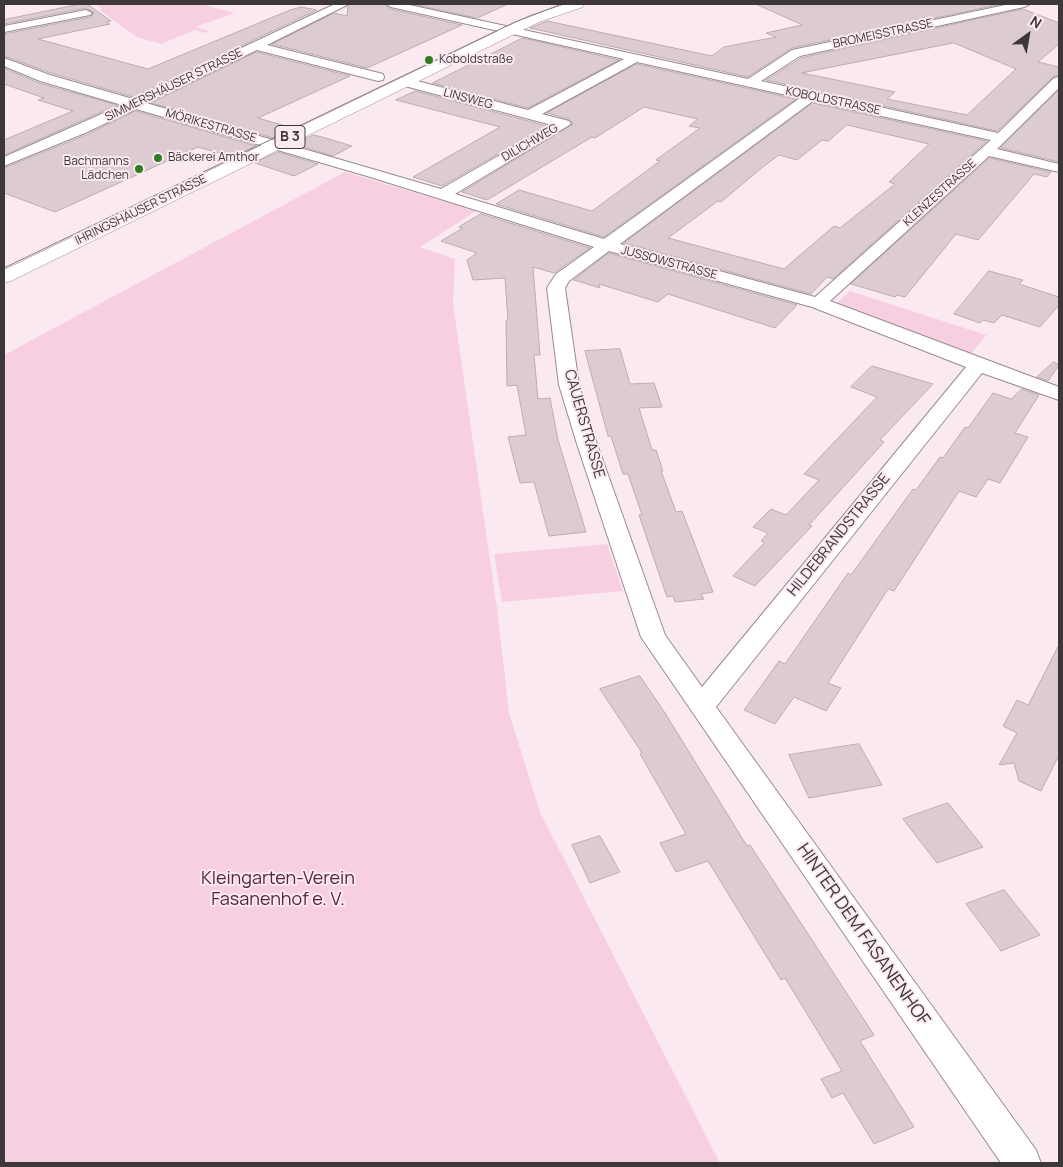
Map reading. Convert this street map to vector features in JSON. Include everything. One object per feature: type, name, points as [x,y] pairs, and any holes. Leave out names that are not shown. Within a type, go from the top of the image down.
[{"type":"main road","points":[[360,86],[490,25],[541,4]]},
{"type":"main road","name":"IHRINGSHÄUSER STRASSE","points":[[4,277],[273,137],[406,82],[548,14],[578,4]]},
{"type":"main road","name":"IHRINGSHÄUSER STRASSE","points":[[231,148],[253,138],[273,137]]},
{"type":"street","name":"SIMMERSHÄUSER STRASSE","points":[[4,162],[80,130],[343,4]]},
{"type":"street","name":"KOBOLDSTRASSE","points":[[391,4],[1001,138]]},
{"type":"street","name":"BROMEISSTRASSE","points":[[750,83],[796,53],[1024,4]]},
{"type":"street","points":[[4,29],[86,13]]},
{"type":"street","points":[[256,46],[378,77]]},
{"type":"street","name":"DILICHWEG","points":[[530,115],[635,58]]},
{"type":"street","name":"MÖRIKESTRASSE","points":[[4,62],[45,78],[253,138]]},
{"type":"street","name":"KLENZESTRASSE","points":[[818,303],[1001,138],[1059,81]]},
{"type":"street","name":"LINSWEG","points":[[406,82],[530,115]]},
{"type":"street","name":"CAUERSTRASSE","points":[[702,706],[653,637],[642,606],[569,385],[556,288],[562,278],[811,96]]},
{"type":"street","name":"DILICHWEG","points":[[442,194],[564,124],[530,115]]},
{"type":"street","name":"JUSSOWSTRASSE","points":[[273,137],[442,194],[606,245],[818,303],[1059,394]]},
{"type":"street","points":[[986,151],[1059,168]]},
{"type":"street","name":"HILDEBRANDSTRASSE","points":[[702,706],[978,365]]},
{"type":"street","name":"HINTER DEM FASANENHOF","points":[[702,706],[1024,1163]]},
{"type":"green space","points":[[96,4],[206,4],[235,13],[195,27],[209,31],[205,33],[195,30],[161,44],[137,37],[99,10],[102,9]]},
{"type":"green space","name":"Kleingarten-Verein Fasanenhof e. V.","points":[[345,172],[476,211],[420,247],[455,259],[453,304],[497,608],[509,713],[540,812],[720,1163],[4,1163],[4,355]]},
{"type":"green space","points":[[850,291],[986,335],[970,355],[837,303]]},
{"type":"green space","points":[[607,544],[623,591],[502,602],[494,554]]},
{"type":"building","points":[[87,4],[111,21],[106,22],[110,24],[38,39],[148,69],[290,10],[301,7],[317,10],[133,97],[51,73],[4,56],[4,34],[90,17],[94,13],[86,8],[4,24],[4,20]]},
{"type":"building","points":[[351,4],[384,4],[391,9],[462,25],[367,68],[272,44],[334,13],[347,16],[348,7]]},
{"type":"building","points":[[413,4],[508,4],[477,18]]},
{"type":"building","points":[[756,4],[1002,4],[792,48],[748,77],[530,28],[547,21],[712,56],[724,47],[776,37],[766,33],[802,25]]},
{"type":"building","points":[[1023,9],[1059,23],[1059,44],[1038,62],[1059,67],[1059,75],[1053,77],[997,131],[766,80],[801,58]],"holes":[[[954,43],[1016,69],[967,115],[887,99],[895,92],[802,73]]]},
{"type":"building","points":[[523,38],[619,60],[528,108],[433,83]]},
{"type":"building","points":[[257,52],[350,76],[258,118],[292,128],[273,138],[151,103]]},
{"type":"building","points":[[637,64],[796,99],[604,237],[496,204],[519,190],[592,211],[660,161],[656,160],[700,128],[689,126],[698,119],[644,107],[595,138],[592,137],[487,200],[462,192],[573,124],[569,119],[547,113]]},
{"type":"building","points":[[4,68],[39,83],[117,105],[4,155],[4,140],[73,111],[38,100],[44,98],[4,84]]},
{"type":"building","points":[[1059,90],[1059,162],[1001,148]]},
{"type":"building","points":[[416,91],[547,126],[442,186],[413,177],[500,127],[396,100]]},
{"type":"building","points":[[813,103],[987,141],[833,279],[827,277],[811,294],[624,243]],"holes":[[[847,125],[929,144],[889,182],[895,184],[840,228],[834,226],[784,269],[668,238],[718,201],[721,202],[779,155],[797,160],[822,140],[828,141]]]},
{"type":"building","points":[[136,111],[256,146],[233,157],[198,147],[55,212],[4,193],[4,168],[86,135]]},
{"type":"building","points":[[314,135],[352,146],[333,156],[294,144]]},
{"type":"building","points":[[278,152],[318,164],[294,176],[255,163]]},
{"type":"building","points":[[990,158],[1051,172],[1047,177],[1034,174],[978,240],[956,234],[905,297],[897,295],[895,297],[851,284]]},
{"type":"building","points":[[481,214],[590,248],[554,273],[533,267],[540,355],[534,355],[538,399],[550,398],[558,440],[586,532],[549,536],[534,482],[520,483],[508,437],[526,435],[517,385],[507,386],[506,320],[508,320],[505,278],[473,280],[467,260],[477,253],[441,241],[463,228],[459,227]]},
{"type":"building","points":[[609,253],[797,305],[775,328],[668,294],[658,302],[599,284],[600,288],[574,280]]},
{"type":"building","points":[[989,271],[1023,280],[1019,284],[1059,297],[1059,305],[1040,327],[1002,315],[994,323],[983,320],[980,323],[954,314]]},
{"type":"building","points":[[620,349],[630,384],[654,383],[662,407],[639,408],[652,450],[656,450],[663,471],[661,471],[676,512],[682,511],[713,592],[701,594],[704,599],[675,602],[673,596],[667,597],[639,515],[642,515],[628,474],[623,474],[611,436],[608,436],[585,351]]},
{"type":"building","points":[[1054,362],[1059,365],[1048,381],[1037,377]]},
{"type":"building","points":[[872,366],[933,384],[880,440],[884,442],[809,525],[812,526],[755,586],[733,576],[765,542],[761,541],[768,533],[753,527],[771,509],[786,515],[819,480],[804,474],[877,397],[851,387]]},
{"type":"building","points":[[1022,389],[1039,395],[1015,433],[1028,437],[1000,483],[988,479],[976,497],[959,491],[894,591],[888,589],[828,683],[841,688],[826,711],[794,697],[775,724],[744,710],[779,661],[785,664],[848,573],[851,575],[913,489],[916,490],[940,457],[943,458],[965,427],[968,428],[993,393],[1011,399]]},
{"type":"building","points":[[1059,645],[1059,755],[1041,791],[1019,781],[1014,763],[999,765],[1017,733],[1003,726],[1017,700],[1028,705]]},
{"type":"building","points":[[640,676],[747,846],[750,845],[874,1035],[860,1041],[914,1127],[874,1144],[843,1093],[832,1098],[821,1079],[842,1071],[785,978],[781,980],[708,861],[676,872],[660,843],[686,834],[640,754],[642,753],[600,689]]},
{"type":"building","points":[[859,744],[882,785],[809,798],[789,755]]},
{"type":"building","points":[[948,803],[983,847],[937,863],[903,819]]},
{"type":"building","points":[[600,836],[620,872],[590,883],[572,845]]},
{"type":"building","points":[[1004,890],[1040,935],[1001,951],[966,904]]},
{"type":"tram line","points":[[4,268],[515,22],[562,4]]},
{"type":"place","name":"Koboldstraße","points":[[429,60]]},
{"type":"place","name":"Bäckerei Amthor","points":[[158,158]]},
{"type":"place","name":"Bachmanns Lädchen","points":[[139,169]]}]
